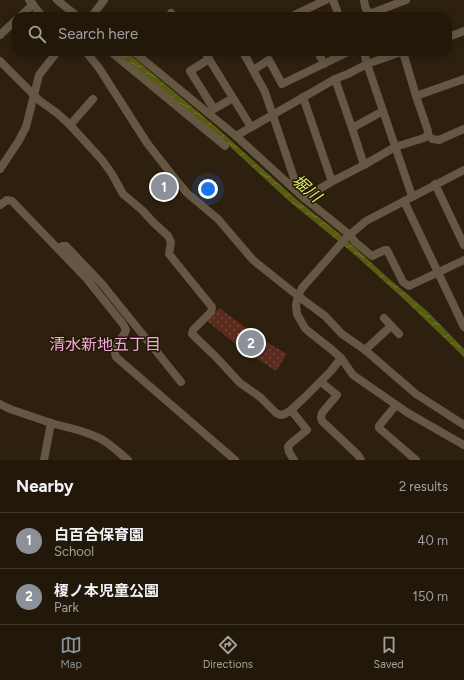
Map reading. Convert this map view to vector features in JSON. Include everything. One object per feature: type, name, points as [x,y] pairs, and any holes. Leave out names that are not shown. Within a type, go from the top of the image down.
[{"type":"street","points":[[58,0],[72,12]]},
{"type":"street","points":[[97,12],[104,0]]},
{"type":"street","points":[[300,12],[326,0]]},
{"type":"street","points":[[333,0],[338,12]]},
{"type":"street","points":[[364,0],[366,12]]},
{"type":"street","points":[[375,12],[406,0]]},
{"type":"street","points":[[24,12],[31,2],[39,12]]},
{"type":"street","points":[[0,35],[12,24]]},
{"type":"street","points":[[452,35],[464,31]]},
{"type":"street","points":[[0,169],[26,127],[39,75],[54,56]]},
{"type":"street","points":[[89,56],[99,68],[147,143],[187,193],[218,219],[253,260],[325,316],[342,334],[365,350],[416,394],[464,425]]},
{"type":"street","points":[[116,56],[225,146]]},
{"type":"street","points":[[139,56],[236,136],[304,198],[372,256],[387,250],[403,282],[409,286],[464,260]]},
{"type":"street","points":[[206,56],[190,71],[198,84],[214,109],[232,98]]},
{"type":"street","points":[[208,56],[251,127]]},
{"type":"street","points":[[245,56],[265,92],[297,187],[296,190]]},
{"type":"street","points":[[320,56],[324,64]]},
{"type":"street","points":[[253,70],[269,60],[282,84],[340,56]]},
{"type":"street","points":[[365,56],[382,111],[412,196]]},
{"type":"street","points":[[236,136],[335,79],[367,64],[390,56]]},
{"type":"street","points":[[403,56],[428,135],[432,139],[439,140],[464,128]]},
{"type":"street","points":[[0,61],[40,101],[57,113],[70,125],[102,160],[123,194],[142,210],[168,236],[171,242],[169,254],[212,307],[211,312],[192,330],[192,334],[216,356],[240,383],[260,397],[276,413],[280,415],[285,414],[320,382],[341,358]]},
{"type":"street","points":[[335,79],[364,165]]},
{"type":"street","points":[[416,96],[464,79]]},
{"type":"street","points":[[303,97],[333,181]]},
{"type":"street","points":[[70,125],[93,99]]},
{"type":"street","points":[[352,128],[382,111]]},
{"type":"street","points":[[304,198],[395,147],[424,138],[428,135]]},
{"type":"street","points":[[464,170],[366,221],[348,236],[302,288],[296,305],[297,314],[305,328],[332,349],[341,358],[353,375],[408,413],[464,445]]},
{"type":"street","points":[[436,184],[464,245]]},
{"type":"street","points":[[0,205],[7,200],[12,202],[86,278],[123,324],[126,330],[125,334],[114,348],[116,357],[235,460]]},
{"type":"street","points":[[404,201],[464,327]]},
{"type":"street","points":[[58,248],[66,246],[102,284],[181,382]]},
{"type":"street","points":[[384,318],[399,334]]},
{"type":"street","points":[[365,350],[391,326]]},
{"type":"street","points":[[320,382],[337,395],[322,413],[322,421],[362,460]]},
{"type":"street","points":[[0,404],[51,423],[98,437],[128,460]]},
{"type":"street","points":[[396,404],[379,428],[416,460]]},
{"type":"street","points":[[291,410],[307,430],[288,447],[294,460]]},
{"type":"street","points":[[44,460],[51,423]]},
{"type":"shaded area","points":[[219,308],[258,337],[287,354],[276,371],[242,349],[207,321]]},
{"type":"water","points":[[122,56],[132,56],[216,127],[296,199],[341,235],[427,311],[464,349],[464,357],[354,254],[289,201],[225,142]]},
{"type":"place","name":"白百合保育園","points":[[164,187]]},
{"type":"place","name":"榎ノ本児童公園","points":[[251,343]]},
{"type":"district","name":"清水新地五丁目","points":[[105,344]]},
{"type":"water label","name":"堀川","points":[[307,188]]}]
